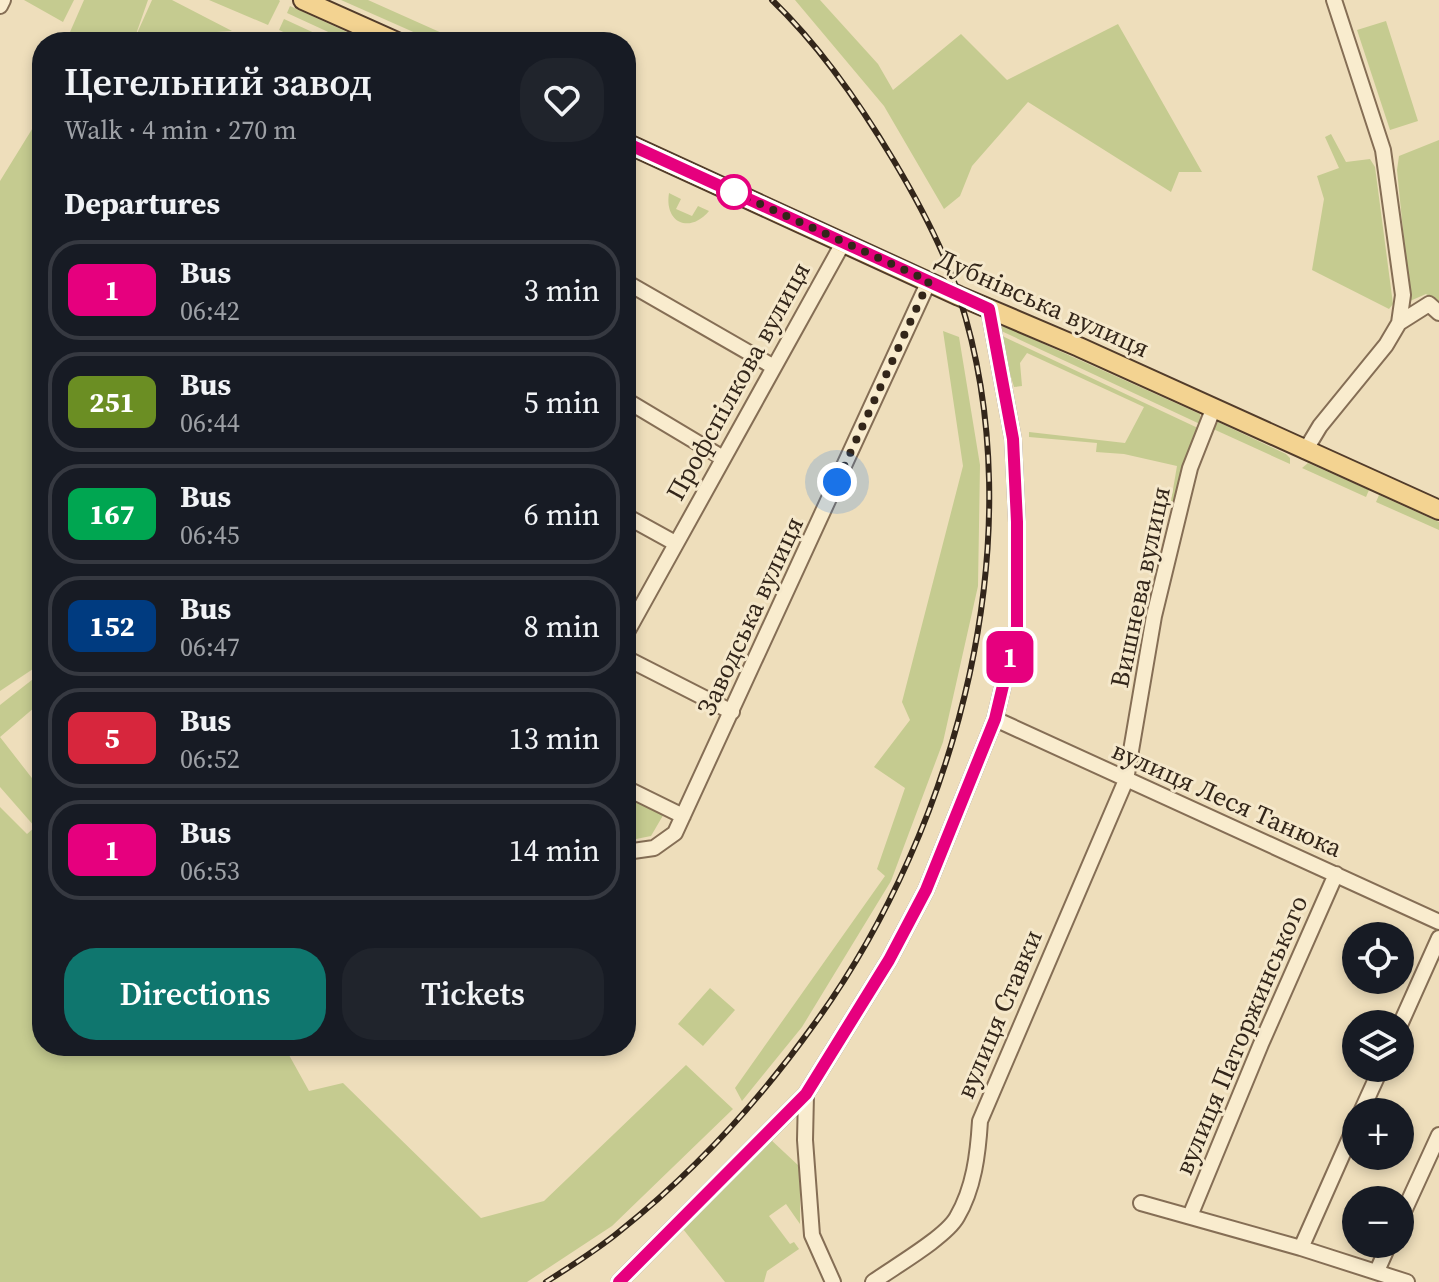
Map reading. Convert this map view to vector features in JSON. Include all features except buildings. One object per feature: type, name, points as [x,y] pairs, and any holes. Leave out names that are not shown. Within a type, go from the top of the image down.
[{"type":"main road","points":[[303,0],[375,32]]},
{"type":"main road","name":"Дубнівська вулиця","points":[[636,148],[1439,510]]},
{"type":"street","points":[[0,6],[3,0]]},
{"type":"street","points":[[1305,451],[1320,426],[1386,345],[1399,323],[1403,295],[1383,150],[1334,0]]},
{"type":"street","name":"Профспілкова вулиця","points":[[636,615],[843,243]]},
{"type":"street","name":"Заводська вулиця","points":[[636,851],[654,848],[675,833],[929,281]]},
{"type":"street","points":[[636,288],[774,367]]},
{"type":"street","points":[[1399,323],[1429,304],[1439,313]]},
{"type":"street","points":[[619,1282],[806,1094],[889,960],[926,890],[995,719],[1017,627],[1017,522],[1013,439],[989,309]]},
{"type":"street","points":[[636,406],[723,458]]},
{"type":"street","name":"Вишнева вулиця","points":[[1126,780],[1158,601],[1190,468],[1214,407]]},
{"type":"street","name":"Профспілкова вулиця","points":[[636,522],[675,543]]},
{"type":"street","points":[[636,663],[732,712]]},
{"type":"street","name":"вулиця Леся Танюка","points":[[995,719],[1439,922]]},
{"type":"street","name":"вулиця Ставки","points":[[873,1282],[947,1230],[957,1218],[977,1165],[980,1121],[1126,780]]},
{"type":"street","points":[[636,793],[683,816]]},
{"type":"street","name":"вулиця Паторжинського","points":[[1190,1216],[1336,874]]},
{"type":"street","points":[[1407,1010],[1439,938]]},
{"type":"street","points":[[806,1094],[805,1140],[812,1235],[833,1282]]},
{"type":"street","points":[[1414,1189],[1439,1135]]},
{"type":"street","points":[[1301,1248],[1342,1156]]},
{"type":"street","points":[[1141,1203],[1301,1248],[1407,1282]]},
{"type":"street","points":[[1377,1271],[1383,1258]]},
{"type":"green space","points":[[24,0],[74,0],[63,22]]},
{"type":"green space","points":[[84,0],[148,0],[137,32],[70,32]]},
{"type":"green space","points":[[152,0],[172,0],[232,31],[138,32]]},
{"type":"green space","points":[[209,0],[279,0],[280,1],[268,25]]},
{"type":"green space","points":[[341,0],[368,0],[440,32],[413,32]]},
{"type":"green space","points":[[795,0],[820,0],[878,64],[893,90],[961,34],[1007,80],[1118,24],[1202,172],[1179,172],[1171,192],[1028,102],[972,166],[960,196],[944,209],[884,106]]},
{"type":"green space","points":[[290,6],[347,32],[328,32],[287,13]]},
{"type":"green space","points":[[284,19],[312,32],[283,32],[279,30]]},
{"type":"green space","points":[[1386,21],[1418,121],[1390,130],[1357,30]]},
{"type":"green space","points":[[32,129],[32,670],[0,691],[0,181]]},
{"type":"green space","points":[[1331,134],[1346,162],[1370,159],[1375,167],[1393,304],[1389,309],[1312,270],[1324,199],[1317,176],[1339,168],[1325,137]]},
{"type":"green space","points":[[1439,140],[1439,303],[1426,294],[1410,301],[1397,170],[1399,156]]},
{"type":"green space","points":[[669,193],[681,199],[676,209],[692,216],[698,206],[709,211],[694,222],[680,222],[670,212]]},
{"type":"green space","points":[[1004,326],[1200,414],[1202,425],[997,329]]},
{"type":"green space","points":[[943,331],[959,337],[980,465],[978,586],[943,742],[891,881],[802,1027],[742,1101],[735,1088],[885,876],[877,869],[905,788],[874,767],[910,720],[902,702],[963,466]]},
{"type":"green space","points":[[998,334],[1200,429],[1175,502],[1171,501],[1177,466],[1124,454],[1096,452],[1097,443],[1029,437],[1029,432],[1125,443],[1144,407],[1027,353],[1020,363],[1022,386],[1014,387]]},
{"type":"green space","points":[[1218,422],[1286,454],[1290,464],[1211,428]]},
{"type":"green space","points":[[1308,463],[1369,490],[1366,497],[1302,468]]},
{"type":"green space","points":[[1379,495],[1439,522],[1439,530],[1376,502]]},
{"type":"green space","points":[[32,680],[32,710],[0,737],[0,705]]},
{"type":"green space","points":[[0,737],[32,778],[32,824],[0,787]]},
{"type":"green space","points":[[636,799],[665,812],[651,836],[636,839]]},
{"type":"green space","points":[[0,807],[27,834],[32,830],[32,1056],[290,1056],[309,1091],[343,1083],[481,1218],[544,1201],[686,1065],[733,1109],[612,1226],[527,1282],[0,1282]]},
{"type":"green space","points":[[710,988],[735,1010],[703,1046],[678,1024]]},
{"type":"green space","points":[[769,1138],[800,1167],[800,1224],[786,1204],[769,1216],[790,1244],[794,1242],[799,1249],[767,1271],[764,1282],[725,1282],[683,1229]]},
{"type":"railway","points":[[546,1282],[611,1238],[700,1160],[772,1080],[815,1023],[865,945],[909,860],[944,769],[970,674],[985,578],[989,482],[981,387],[959,296],[930,227],[881,140],[823,56],[772,0]]},
{"type":"bus line","name":"1","points":[[619,1282],[806,1094],[889,960],[926,890],[995,719],[1017,627],[1013,439],[989,309],[636,148]]},
{"type":"route","points":[[734,192],[929,281],[837,482]]}]
